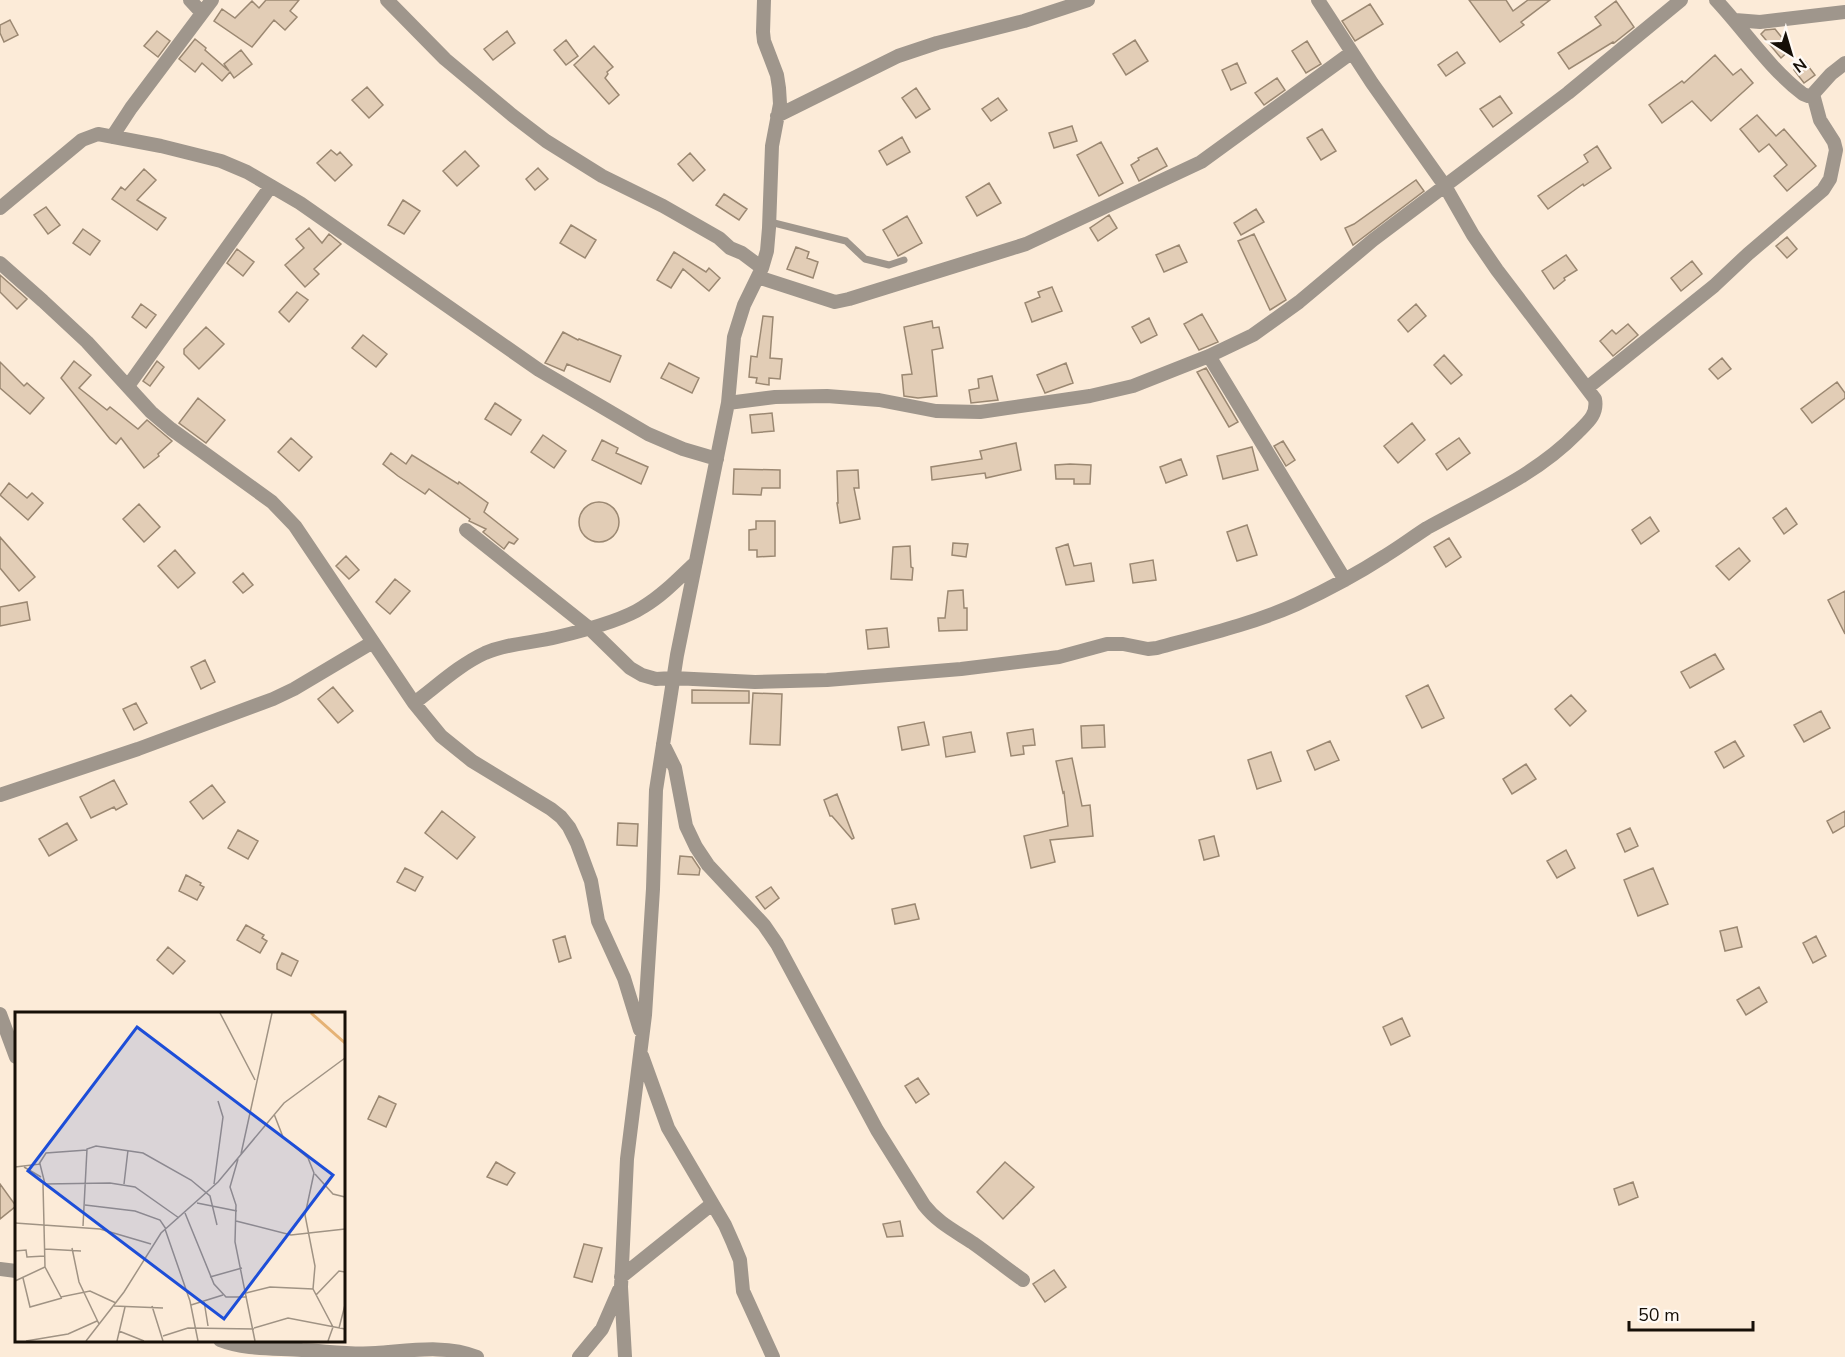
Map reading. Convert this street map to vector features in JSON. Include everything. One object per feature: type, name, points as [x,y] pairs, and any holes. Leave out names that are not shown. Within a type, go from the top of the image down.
[{"type":"street","points":[[190,0],[202,13]]},
{"type":"street","points":[[112,137],[212,0]]},
{"type":"street","points":[[387,0],[445,59],[546,141],[602,176],[663,206],[719,238],[730,248],[742,253],[760,272],[835,302],[1026,244],[1201,162],[1351,53]]},
{"type":"street","points":[[626,1357],[621,1282],[627,1159],[642,1036],[653,889],[655,806],[673,678],[728,403],[734,337],[738,320],[767,251],[770,222],[772,146],[780,104],[777,75],[764,42],[764,0]]},
{"type":"street","points":[[777,116],[898,56],[937,43],[1024,21],[1088,0]]},
{"type":"street","points":[[466,530],[589,628],[630,668],[642,675],[656,679],[755,682],[827,680],[961,669],[1059,657],[1107,644],[1157,648],[1238,626],[1296,604],[1345,579],[1386,556],[1426,529],[1506,486],[1550,458],[1570,440],[1595,413],[1597,406],[1595,399],[1497,270],[1444,186],[1351,53],[1318,0]]},
{"type":"street","points":[[728,403],[775,397],[827,396],[879,400],[936,411],[980,412],[1090,396],[1133,386],[1209,356],[1252,334],[1299,302],[1373,240],[1568,93],[1681,0]]},
{"type":"street","points":[[1716,0],[1764,57],[1797,90],[1808,96],[1813,94],[1831,74],[1845,63]]},
{"type":"street","points":[[1735,20],[1760,22],[1845,12]]},
{"type":"street","points":[[1587,388],[1714,286],[1823,190],[1830,179],[1836,150],[1834,142],[1820,120],[1813,94]]},
{"type":"street","points":[[0,208],[82,140],[98,134],[221,161],[272,186],[341,231],[539,370],[648,434],[682,449],[717,459]]},
{"type":"street","points":[[128,386],[272,186]]},
{"type":"street","points":[[0,263],[65,321],[151,412],[283,512],[295,526],[414,703],[441,736],[455,749],[561,817],[569,827],[588,872],[598,921],[624,978],[642,1036]]},
{"type":"street","points":[[1209,356],[1345,579]]},
{"type":"street","points":[[414,703],[468,662],[483,654],[589,628],[641,609],[696,562]]},
{"type":"street","points":[[0,795],[138,749],[273,699],[373,642]]},
{"type":"street","points":[[663,744],[672,760],[686,826],[696,847],[708,865],[764,925],[777,944],[877,1130],[924,1205],[941,1224],[974,1244],[1023,1280]]},
{"type":"street","points":[[0,1014],[15,1054]]},
{"type":"street","points":[[640,1052],[668,1128],[734,1243],[740,1260],[743,1292],[774,1357]]},
{"type":"street","points":[[579,1357],[602,1329],[621,1282],[712,1204]]},
{"type":"street","points":[[0,1269],[15,1271]]},
{"type":"street","points":[[225,1342],[256,1347],[352,1353],[450,1351],[477,1357]]},
{"type":"lane","points":[[770,222],[846,241],[865,259],[889,265],[904,260]]},
{"type":"building","points":[[266,0],[299,0],[290,11],[297,17],[285,30],[274,20],[252,47],[214,21],[222,9],[235,18],[252,1],[259,8]]},
{"type":"building","points":[[1469,0],[1506,0],[1513,11],[1528,0],[1550,0],[1521,22],[1524,25],[1500,42]]},
{"type":"building","points":[[1616,1],[1634,27],[1614,43],[1569,69],[1558,53],[1601,25],[1595,17]]},
{"type":"building","points":[[1370,4],[1383,24],[1355,41],[1342,21]]},
{"type":"building","points":[[10,20],[18,35],[4,42],[0,33],[0,25]]},
{"type":"building","points":[[1775,29],[1791,49],[1781,58],[1761,34],[1765,30]]},
{"type":"building","points":[[157,31],[170,41],[158,57],[144,46]]},
{"type":"building","points":[[507,31],[515,43],[493,60],[484,49]]},
{"type":"building","points":[[195,39],[229,71],[224,64],[241,50],[252,64],[234,78],[230,72],[222,81],[202,63],[195,72],[179,59]]},
{"type":"building","points":[[566,40],[578,56],[566,65],[554,50]]},
{"type":"building","points":[[1135,40],[1148,61],[1126,75],[1113,54]]},
{"type":"building","points":[[1307,41],[1321,64],[1306,73],[1292,51]]},
{"type":"building","points":[[594,46],[613,67],[607,72],[605,78],[619,95],[609,104],[574,65]]},
{"type":"building","points":[[1457,52],[1465,63],[1446,76],[1438,65]]},
{"type":"building","points":[[1715,55],[1733,75],[1741,69],[1753,83],[1711,121],[1692,101],[1662,123],[1649,105],[1682,81],[1684,83]]},
{"type":"building","points":[[1805,62],[1815,75],[1804,83],[1794,70]]},
{"type":"building","points":[[1237,63],[1246,83],[1231,90],[1222,70]]},
{"type":"building","points":[[1277,78],[1285,90],[1264,105],[1255,93]]},
{"type":"building","points":[[367,87],[383,105],[369,118],[352,100]]},
{"type":"building","points":[[916,88],[930,109],[916,118],[902,98]]},
{"type":"building","points":[[1500,96],[1512,113],[1493,127],[1480,109]]},
{"type":"building","points":[[998,98],[1007,110],[991,121],[982,109]]},
{"type":"building","points":[[1757,115],[1776,136],[1784,129],[1816,166],[1787,191],[1774,176],[1787,165],[1769,144],[1759,152],[1740,129]]},
{"type":"building","points":[[1072,126],[1077,141],[1054,148],[1049,133]]},
{"type":"building","points":[[1322,129],[1336,151],[1321,160],[1307,138]]},
{"type":"building","points":[[902,137],[910,152],[887,165],[879,151]]},
{"type":"building","points":[[1101,142],[1123,183],[1099,196],[1077,155]]},
{"type":"building","points":[[1597,146],[1611,168],[1584,186],[1583,184],[1548,209],[1538,196],[1588,162],[1584,155]]},
{"type":"building","points":[[1157,148],[1167,166],[1139,181],[1131,165],[1139,160],[1138,158]]},
{"type":"building","points":[[331,150],[337,155],[340,152],[352,165],[335,181],[317,163]]},
{"type":"building","points":[[465,151],[479,166],[457,186],[443,171]]},
{"type":"building","points":[[690,153],[705,170],[693,181],[678,164]]},
{"type":"building","points":[[538,168],[548,179],[535,190],[526,179]]},
{"type":"building","points":[[144,169],[156,180],[137,200],[166,218],[157,230],[112,199],[121,187],[125,190]]},
{"type":"building","points":[[1416,180],[1424,191],[1353,245],[1345,228]]},
{"type":"building","points":[[989,183],[1001,203],[977,216],[966,197]]},
{"type":"building","points":[[724,194],[747,209],[739,220],[716,205]]},
{"type":"building","points":[[403,200],[420,211],[404,234],[388,225]]},
{"type":"building","points":[[46,207],[60,225],[48,234],[34,215]]},
{"type":"building","points":[[1256,209],[1264,222],[1241,235],[1234,223]]},
{"type":"building","points":[[1109,215],[1117,228],[1098,241],[1090,228]]},
{"type":"building","points":[[907,216],[922,243],[898,256],[883,230]]},
{"type":"building","points":[[571,225],[596,240],[585,258],[560,243]]},
{"type":"building","points":[[309,228],[322,243],[329,234],[341,244],[314,269],[319,274],[305,287],[285,265],[304,248],[296,239]]},
{"type":"building","points":[[83,229],[100,241],[90,255],[73,243]]},
{"type":"building","points":[[1254,234],[1286,300],[1270,310],[1238,241]]},
{"type":"building","points":[[1787,237],[1797,249],[1787,258],[1776,246]]},
{"type":"building","points":[[1179,245],[1187,262],[1164,272],[1156,255]]},
{"type":"building","points":[[796,247],[809,252],[807,258],[818,262],[813,278],[787,269]]},
{"type":"building","points":[[237,249],[254,262],[243,276],[227,263]]},
{"type":"building","points":[[674,252],[706,272],[709,268],[720,278],[709,291],[683,269],[671,288],[657,280]]},
{"type":"building","points":[[1566,255],[1577,270],[1564,278],[1565,280],[1554,289],[1542,271]]},
{"type":"building","points":[[1692,261],[1702,274],[1681,291],[1671,278]]},
{"type":"building","points":[[0,275],[27,299],[17,309],[0,292]]},
{"type":"building","points":[[1052,287],[1062,311],[1032,322],[1025,303],[1040,297],[1038,292]]},
{"type":"building","points":[[297,292],[308,300],[289,322],[279,312]]},
{"type":"building","points":[[141,304],[156,315],[146,328],[132,317]]},
{"type":"building","points":[[1416,304],[1426,316],[1408,332],[1398,320]]},
{"type":"building","points":[[1202,314],[1218,342],[1199,350],[1184,324]]},
{"type":"building","points":[[763,316],[773,317],[770,358],[782,359],[780,379],[769,378],[769,385],[756,383],[757,378],[749,377],[751,356],[757,357]]},
{"type":"building","points":[[1149,318],[1157,335],[1141,343],[1132,327]]},
{"type":"building","points":[[932,321],[933,328],[939,327],[943,348],[932,350],[937,396],[918,398],[904,396],[902,375],[912,374],[904,327]]},
{"type":"building","points":[[1628,324],[1638,335],[1613,356],[1600,341],[1612,330],[1616,334]]},
{"type":"building","points":[[206,327],[224,344],[199,369],[184,354],[184,349]]},
{"type":"building","points":[[563,332],[621,356],[610,382],[567,364],[564,371],[545,363]]},
{"type":"building","points":[[363,335],[387,354],[376,367],[352,348]]},
{"type":"building","points":[[1444,355],[1462,375],[1451,384],[1434,365]]},
{"type":"building","points":[[1722,358],[1731,369],[1718,379],[1709,369]]},
{"type":"building","points":[[74,361],[91,375],[79,388],[107,410],[110,407],[138,429],[147,420],[172,441],[144,468],[121,438],[116,444],[110,439],[61,378]]},
{"type":"building","points":[[157,361],[164,367],[150,386],[143,381]]},
{"type":"building","points":[[0,362],[24,386],[27,383],[44,398],[30,414],[0,388]]},
{"type":"building","points":[[669,363],[699,378],[692,393],[661,378]]},
{"type":"building","points":[[1066,363],[1073,383],[1045,393],[1037,375]]},
{"type":"building","points":[[1206,368],[1238,422],[1229,427],[1197,372]]},
{"type":"building","points":[[992,376],[998,400],[971,403],[969,390],[979,388],[978,379]]},
{"type":"building","points":[[1837,382],[1845,393],[1845,398],[1812,423],[1801,409]]},
{"type":"building","points":[[198,398],[225,420],[206,443],[179,423]]},
{"type":"building","points":[[495,403],[521,420],[511,435],[485,419]]},
{"type":"building","points":[[772,413],[774,431],[752,433],[750,415]]},
{"type":"building","points":[[1412,423],[1425,440],[1398,463],[1384,446]]},
{"type":"building","points":[[543,435],[566,451],[554,468],[531,452]]},
{"type":"building","points":[[291,438],[312,457],[299,471],[278,452]]},
{"type":"building","points":[[1459,438],[1470,453],[1447,470],[1436,454]]},
{"type":"building","points":[[602,440],[618,448],[616,453],[648,467],[641,484],[592,460]]},
{"type":"building","points":[[1283,441],[1295,460],[1286,466],[1274,446]]},
{"type":"building","points":[[1016,443],[1021,470],[986,478],[985,473],[932,480],[931,467],[982,459],[980,451]]},
{"type":"building","points":[[1252,447],[1258,470],[1223,479],[1217,456]]},
{"type":"building","points":[[391,453],[406,464],[412,455],[458,484],[459,482],[488,503],[484,512],[518,539],[514,544],[509,542],[504,549],[483,532],[486,529],[469,521],[470,519],[429,489],[425,494],[383,464]]},
{"type":"building","points":[[1181,459],[1187,475],[1166,483],[1160,467]]},
{"type":"building","points":[[1055,465],[1091,465],[1090,484],[1074,484],[1074,479],[1056,479]]},
{"type":"building","points":[[734,469],[780,470],[780,488],[762,488],[761,495],[733,494]]},
{"type":"building","points":[[858,470],[859,488],[854,488],[860,519],[840,523],[837,503],[837,471]]},
{"type":"building","points":[[9,483],[27,498],[32,493],[43,503],[28,520],[0,495]]},
{"type":"building","points":[[599,502],[613,508],[619,522],[613,536],[599,542],[585,536],[579,522],[585,508]]},
{"type":"building","points":[[139,504],[160,527],[144,542],[123,519]]},
{"type":"building","points":[[1786,508],[1797,524],[1784,534],[1773,518]]},
{"type":"building","points":[[1650,517],[1659,531],[1641,544],[1632,530]]},
{"type":"building","points":[[756,521],[775,521],[775,556],[757,557],[757,550],[749,550],[749,530],[756,529]]},
{"type":"building","points":[[1247,525],[1257,555],[1237,561],[1227,532]]},
{"type":"building","points":[[0,537],[35,577],[19,591],[0,568]]},
{"type":"building","points":[[1449,538],[1461,557],[1446,567],[1434,547]]},
{"type":"building","points":[[953,543],[968,544],[966,557],[952,555]]},
{"type":"building","points":[[1068,544],[1074,566],[1091,563],[1094,581],[1066,585],[1056,548]]},
{"type":"building","points":[[910,546],[912,580],[891,579],[893,547]]},
{"type":"building","points":[[1739,548],[1750,561],[1729,580],[1716,566]]},
{"type":"building","points":[[175,550],[195,573],[178,588],[158,566]]},
{"type":"building","points":[[346,556],[359,570],[349,579],[336,566]]},
{"type":"building","points":[[1153,560],[1156,580],[1133,583],[1130,564]]},
{"type":"building","points":[[243,573],[253,585],[243,593],[233,582]]},
{"type":"building","points":[[395,579],[410,591],[390,614],[376,602]]},
{"type":"building","points":[[963,590],[964,608],[967,608],[967,630],[939,631],[938,618],[945,618],[948,591]]},
{"type":"building","points":[[1845,591],[1845,634],[1828,600]]},
{"type":"building","points":[[27,602],[30,620],[0,626],[0,607]]},
{"type":"building","points":[[887,628],[889,647],[868,649],[866,630]]},
{"type":"building","points":[[1715,654],[1724,669],[1690,688],[1681,672]]},
{"type":"building","points":[[205,660],[215,682],[201,689],[191,667]]},
{"type":"building","points":[[1428,685],[1444,718],[1422,728],[1406,696]]},
{"type":"building","points":[[333,687],[353,711],[338,723],[318,699]]},
{"type":"building","points":[[692,690],[749,691],[749,703],[692,703]]},
{"type":"building","points":[[753,693],[782,694],[780,745],[750,744]]},
{"type":"building","points":[[1571,695],[1586,711],[1570,726],[1555,709]]},
{"type":"building","points":[[136,703],[147,723],[134,730],[123,709]]},
{"type":"building","points":[[1821,711],[1830,728],[1804,742],[1794,725]]},
{"type":"building","points":[[924,722],[929,745],[902,750],[898,727]]},
{"type":"building","points":[[1104,725],[1105,747],[1082,748],[1081,726]]},
{"type":"building","points":[[1033,729],[1035,745],[1023,746],[1024,754],[1011,756],[1007,733]]},
{"type":"building","points":[[971,732],[975,752],[946,757],[943,737]]},
{"type":"building","points":[[1330,741],[1339,760],[1315,770],[1307,751]]},
{"type":"building","points":[[1735,741],[1744,756],[1724,768],[1715,752]]},
{"type":"building","points":[[1271,752],[1281,781],[1257,789],[1248,760]]},
{"type":"building","points":[[1072,758],[1082,806],[1090,805],[1093,836],[1050,840],[1055,862],[1031,868],[1024,836],[1068,826],[1064,792],[1056,761]]},
{"type":"building","points":[[1526,764],[1536,779],[1512,794],[1503,779]]},
{"type":"building","points":[[114,780],[127,804],[116,810],[114,807],[91,818],[80,797]]},
{"type":"building","points":[[212,785],[225,802],[203,819],[190,802]]},
{"type":"building","points":[[837,794],[854,838],[852,839],[830,816],[824,800]]},
{"type":"building","points":[[442,811],[475,837],[457,859],[425,833]]},
{"type":"building","points":[[1845,811],[1845,826],[1833,833],[1827,821]]},
{"type":"building","points":[[67,823],[77,840],[49,856],[39,839]]},
{"type":"building","points":[[618,823],[638,824],[637,846],[617,845]]},
{"type":"building","points":[[1630,828],[1638,846],[1625,852],[1617,834]]},
{"type":"building","points":[[238,830],[258,841],[248,859],[228,848]]},
{"type":"building","points":[[1214,836],[1219,856],[1204,860],[1199,840]]},
{"type":"building","points":[[1566,850],[1575,868],[1557,878],[1547,861]]},
{"type":"building","points":[[680,856],[692,857],[700,869],[699,875],[678,874]]},
{"type":"building","points":[[405,868],[423,877],[415,891],[397,882]]},
{"type":"building","points":[[1653,868],[1668,904],[1638,916],[1624,880]]},
{"type":"building","points":[[186,875],[204,887],[197,900],[179,891]]},
{"type":"building","points":[[771,887],[779,898],[765,909],[756,897]]},
{"type":"building","points":[[915,904],[919,919],[895,924],[892,909]]},
{"type":"building","points":[[246,925],[264,935],[262,938],[267,941],[260,953],[237,940]]},
{"type":"building","points":[[1737,927],[1742,947],[1725,951],[1720,931]]},
{"type":"building","points":[[565,936],[571,958],[559,962],[553,940]]},
{"type":"building","points":[[1816,936],[1826,956],[1813,963],[1803,943]]},
{"type":"building","points":[[168,947],[185,961],[173,974],[157,960]]},
{"type":"building","points":[[282,953],[298,961],[291,976],[277,969]]},
{"type":"building","points":[[1759,987],[1767,1002],[1746,1015],[1737,1000]]},
{"type":"building","points":[[1402,1018],[1410,1036],[1391,1045],[1383,1027]]},
{"type":"building","points":[[918,1078],[929,1094],[916,1103],[905,1086]]},
{"type":"building","points":[[379,1096],[396,1104],[386,1127],[368,1119]]},
{"type":"building","points":[[496,1162],[515,1173],[507,1185],[487,1177]]},
{"type":"building","points":[[1005,1162],[1034,1187],[1003,1219],[977,1192]]},
{"type":"building","points":[[1633,1182],[1638,1197],[1619,1205],[1614,1189]]},
{"type":"building","points":[[0,1184],[15,1207],[0,1219]]},
{"type":"building","points":[[900,1221],[903,1236],[887,1237],[883,1224]]},
{"type":"building","points":[[584,1244],[602,1248],[592,1282],[574,1277]]},
{"type":"building","points":[[1054,1270],[1066,1287],[1045,1302],[1033,1284]]}]
